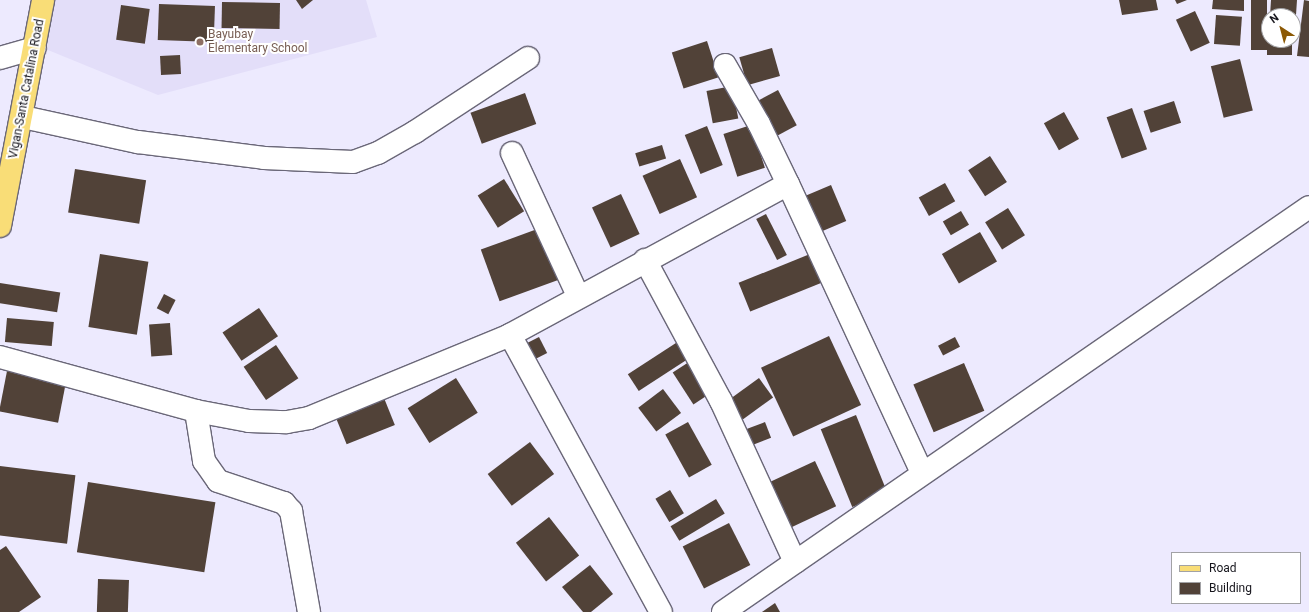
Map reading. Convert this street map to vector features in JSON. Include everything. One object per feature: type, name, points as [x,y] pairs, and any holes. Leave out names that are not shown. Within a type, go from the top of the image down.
[{"type":"main road","name":"Vigan-Santa Catalina Road","points":[[0,226],[23,117],[43,0]]},
{"type":"street","points":[[0,58],[35,48]]},
{"type":"street","points":[[23,117],[138,142],[264,158],[353,162],[378,153],[415,132],[528,58]]},
{"type":"street","points":[[725,65],[759,124],[788,184],[922,473]]},
{"type":"street","points":[[512,153],[578,296]]},
{"type":"street","points":[[0,357],[196,411],[249,421],[287,422],[309,418],[510,335],[578,296],[788,184]]},
{"type":"street","points":[[723,612],[922,473],[1309,207]]},
{"type":"street","points":[[645,260],[721,401],[795,562]]},
{"type":"street","points":[[510,335],[661,612]]},
{"type":"street","points":[[196,411],[204,461],[218,481],[284,503],[291,511],[309,612]]},
{"type":"shaded area","name":"Bayubay Elementary School","points":[[50,0],[366,0],[377,37],[158,95],[43,48]]},
{"type":"building","points":[[296,0],[313,0],[302,9]]},
{"type":"building","points":[[1119,0],[1156,0],[1158,10],[1122,15]]},
{"type":"building","points":[[1175,0],[1187,0],[1177,4]]},
{"type":"building","points":[[1213,0],[1244,0],[1244,11],[1212,9]]},
{"type":"building","points":[[1251,0],[1267,0],[1267,8],[1261,8],[1261,48],[1267,48],[1267,50],[1251,50]]},
{"type":"building","points":[[1271,0],[1297,0],[1296,8],[1270,8]]},
{"type":"building","points":[[1304,0],[1309,1],[1309,57],[1297,56],[1298,48],[1301,48],[1301,24]]},
{"type":"building","points":[[222,2],[280,3],[280,29],[222,28]]},
{"type":"building","points":[[159,4],[215,6],[214,42],[158,40]]},
{"type":"building","points":[[121,5],[150,9],[145,44],[116,40]]},
{"type":"building","points":[[1195,11],[1210,43],[1191,52],[1176,20]]},
{"type":"building","points":[[1216,15],[1242,17],[1240,46],[1214,44]]},
{"type":"building","points":[[707,41],[719,77],[684,89],[672,52]]},
{"type":"building","points":[[772,48],[780,76],[747,85],[739,57]]},
{"type":"building","points":[[1267,48],[1292,48],[1292,55],[1267,55]]},
{"type":"building","points":[[180,55],[181,74],[161,75],[160,56]]},
{"type":"building","points":[[1240,59],[1253,110],[1224,118],[1211,66]]},
{"type":"building","points":[[732,86],[738,118],[713,123],[706,91]]},
{"type":"building","points":[[778,90],[797,125],[773,138],[754,103]]},
{"type":"building","points":[[525,93],[536,124],[482,144],[470,113]]},
{"type":"building","points":[[1174,101],[1181,123],[1151,133],[1144,111]]},
{"type":"building","points":[[1132,108],[1147,149],[1122,159],[1107,117]]},
{"type":"building","points":[[1064,112],[1079,139],[1059,150],[1044,123]]},
{"type":"building","points":[[751,125],[765,168],[737,177],[723,134]]},
{"type":"building","points":[[707,126],[723,165],[700,174],[685,135]]},
{"type":"building","points":[[662,145],[666,158],[639,167],[635,153]]},
{"type":"building","points":[[990,156],[1007,182],[985,196],[968,170]]},
{"type":"building","points":[[680,159],[697,197],[660,214],[643,176]]},
{"type":"building","points":[[75,169],[146,180],[139,224],[68,212]]},
{"type":"building","points":[[504,179],[524,211],[498,228],[478,195]]},
{"type":"building","points":[[945,183],[955,201],[929,216],[919,198]]},
{"type":"building","points":[[831,185],[846,221],[813,235],[798,199]]},
{"type":"building","points":[[621,194],[640,234],[611,247],[592,208]]},
{"type":"building","points":[[1008,208],[1025,235],[1002,249],[985,222]]},
{"type":"building","points":[[961,211],[969,225],[951,235],[943,222]]},
{"type":"building","points":[[766,214],[787,255],[777,260],[756,219]]},
{"type":"building","points":[[540,228],[559,280],[500,301],[481,250]]},
{"type":"building","points":[[980,232],[997,261],[959,283],[942,254]]},
{"type":"building","points":[[100,254],[148,262],[137,335],[88,327]]},
{"type":"building","points":[[810,254],[822,283],[750,312],[739,283]]},
{"type":"building","points":[[0,283],[60,293],[57,312],[0,303]]},
{"type":"building","points":[[164,294],[176,300],[168,314],[157,308]]},
{"type":"building","points":[[259,308],[278,336],[242,361],[223,333]]},
{"type":"building","points":[[7,318],[54,322],[52,346],[5,342]]},
{"type":"building","points":[[170,323],[172,355],[151,356],[149,324]]},
{"type":"building","points":[[829,336],[861,405],[793,437],[761,368]]},
{"type":"building","points":[[539,337],[547,353],[528,363],[520,347]]},
{"type":"building","points":[[955,337],[960,347],[943,355],[938,346]]},
{"type":"building","points":[[679,341],[690,358],[639,391],[628,374]]},
{"type":"building","points":[[276,345],[298,378],[266,400],[244,367]]},
{"type":"building","points":[[692,360],[713,392],[693,404],[673,373]]},
{"type":"building","points":[[964,363],[984,411],[934,432],[913,384]]},
{"type":"building","points":[[7,371],[66,382],[58,423],[0,411]]},
{"type":"building","points":[[456,378],[478,413],[429,443],[408,408]]},
{"type":"building","points":[[759,378],[773,397],[738,423],[724,403]]},
{"type":"building","points":[[663,389],[681,413],[656,432],[638,408]]},
{"type":"building","points":[[384,398],[395,425],[347,444],[336,417]]},
{"type":"building","points":[[856,415],[887,493],[852,507],[821,429]]},
{"type":"building","points":[[688,422],[712,465],[689,477],[665,435]]},
{"type":"building","points":[[765,422],[771,438],[749,446],[743,431]]},
{"type":"building","points":[[530,442],[554,474],[512,506],[488,474]]},
{"type":"building","points":[[815,461],[836,506],[787,529],[766,484]]},
{"type":"building","points":[[0,466],[75,475],[67,544],[0,536]]},
{"type":"building","points":[[88,482],[215,502],[204,572],[77,552]]},
{"type":"building","points":[[670,490],[684,513],[669,522],[655,499]]},
{"type":"building","points":[[716,499],[725,514],[679,541],[671,526]]},
{"type":"building","points":[[549,517],[579,556],[546,581],[516,543]]},
{"type":"building","points":[[729,523],[750,565],[704,588],[683,547]]},
{"type":"building","points":[[6,546],[41,597],[19,612],[0,612],[0,550]]},
{"type":"building","points":[[590,565],[613,594],[591,612],[583,612],[562,587]]},
{"type":"building","points":[[98,579],[129,580],[128,612],[97,612]]},
{"type":"building","points":[[775,603],[780,612],[762,612]]},
{"type":"place","name":"Bayubay Elementary School","points":[[200,42]]}]
